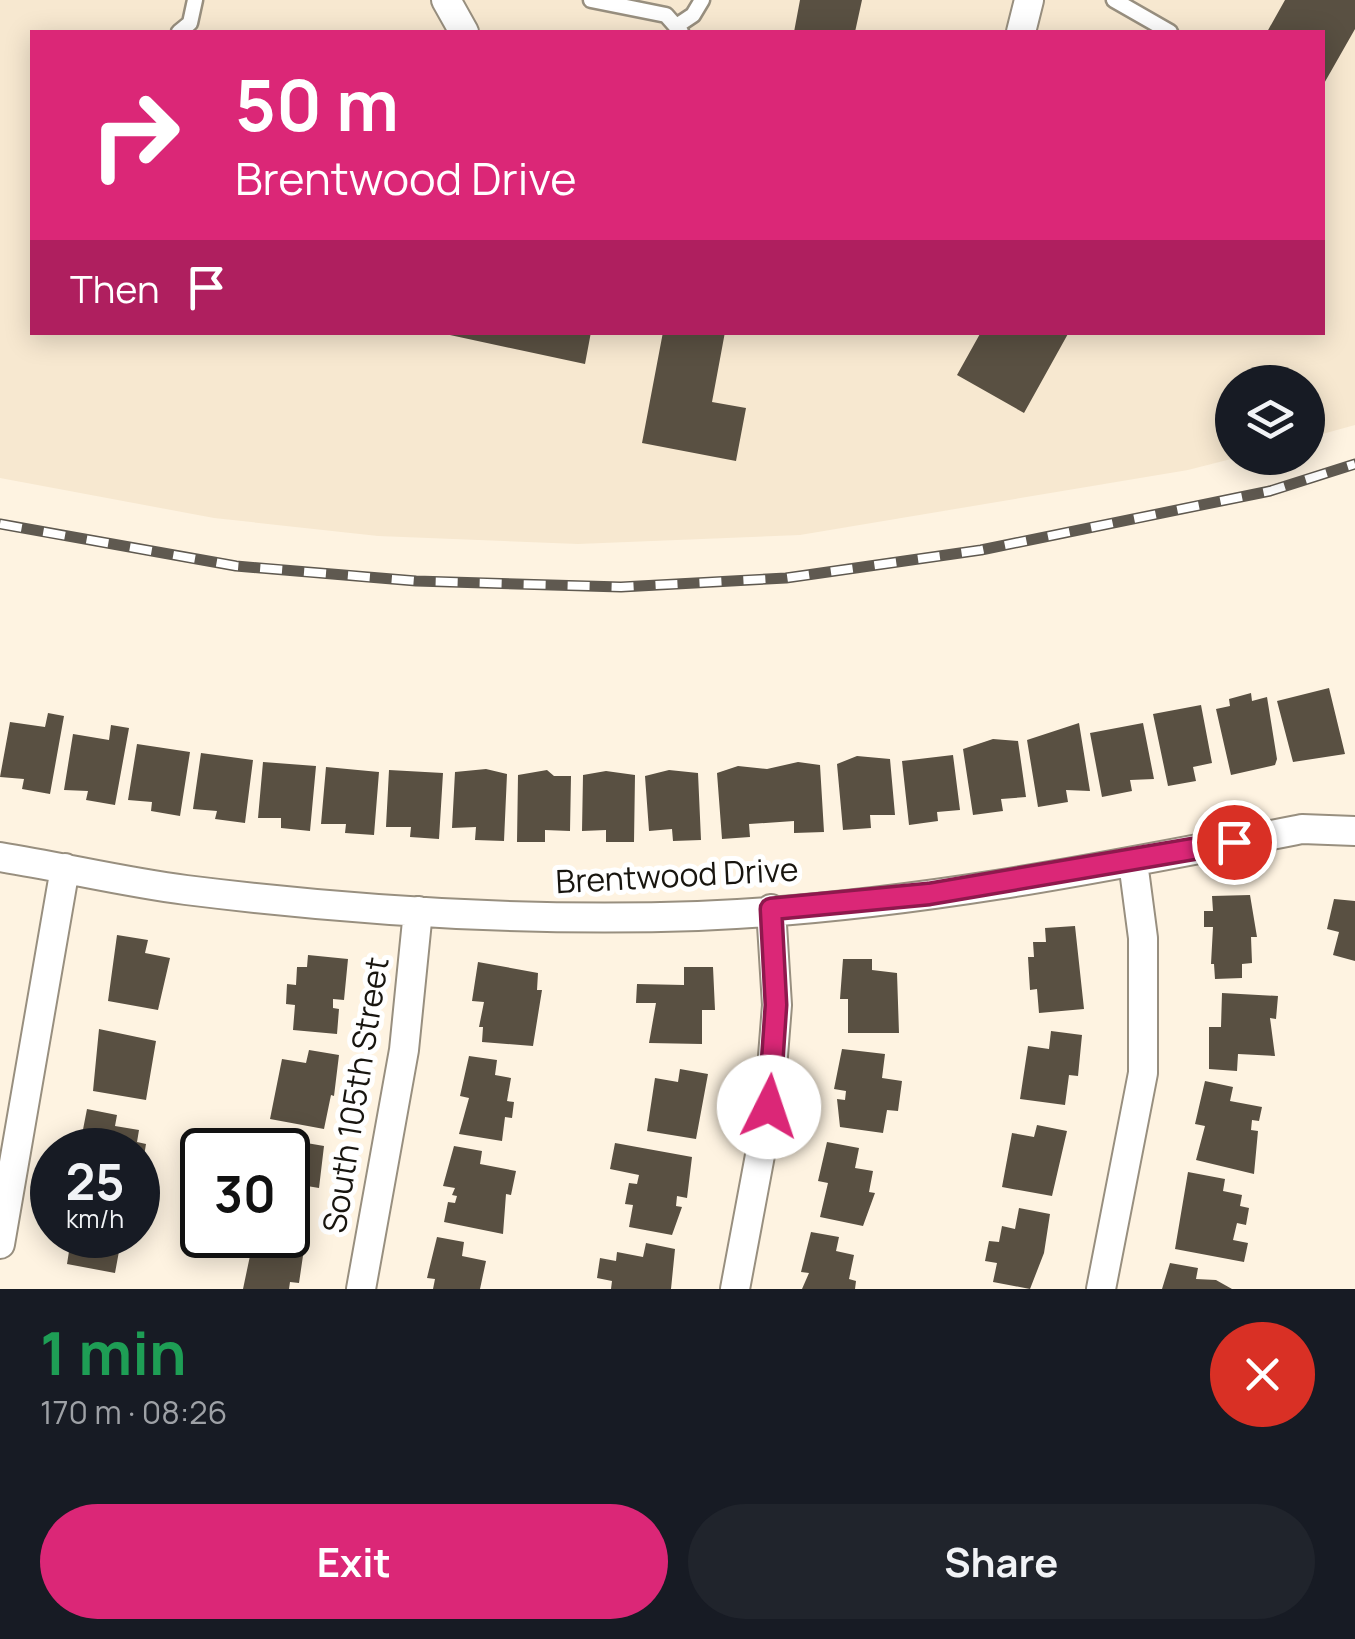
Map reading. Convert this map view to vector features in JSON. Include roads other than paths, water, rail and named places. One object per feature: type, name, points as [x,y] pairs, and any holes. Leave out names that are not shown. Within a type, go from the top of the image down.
[{"type":"street","points":[[446,0],[463,30]]},
{"type":"street","points":[[1022,30],[1029,0]]},
{"type":"street","name":"Brentwood Drive","points":[[0,857],[184,890],[418,911],[543,917],[700,916],[929,894],[1302,830],[1355,831]]},
{"type":"street","points":[[1101,1289],[1142,1072],[1143,938],[1133,862]]},
{"type":"street","points":[[0,1244],[65,868]]},
{"type":"street","points":[[734,1289],[769,1107],[776,1005],[771,909]]},
{"type":"street","name":"South 105th Street","points":[[361,1289],[404,1050],[418,911]]},
{"type":"lane","points":[[181,30],[190,22],[195,0]]},
{"type":"lane","points":[[591,0],[666,15],[680,29],[702,0]]},
{"type":"lane","points":[[1114,0],[1166,30]]},
{"type":"railway","points":[[0,524],[236,566],[416,581],[621,587],[786,578],[981,550],[1270,491],[1355,464]]}]
